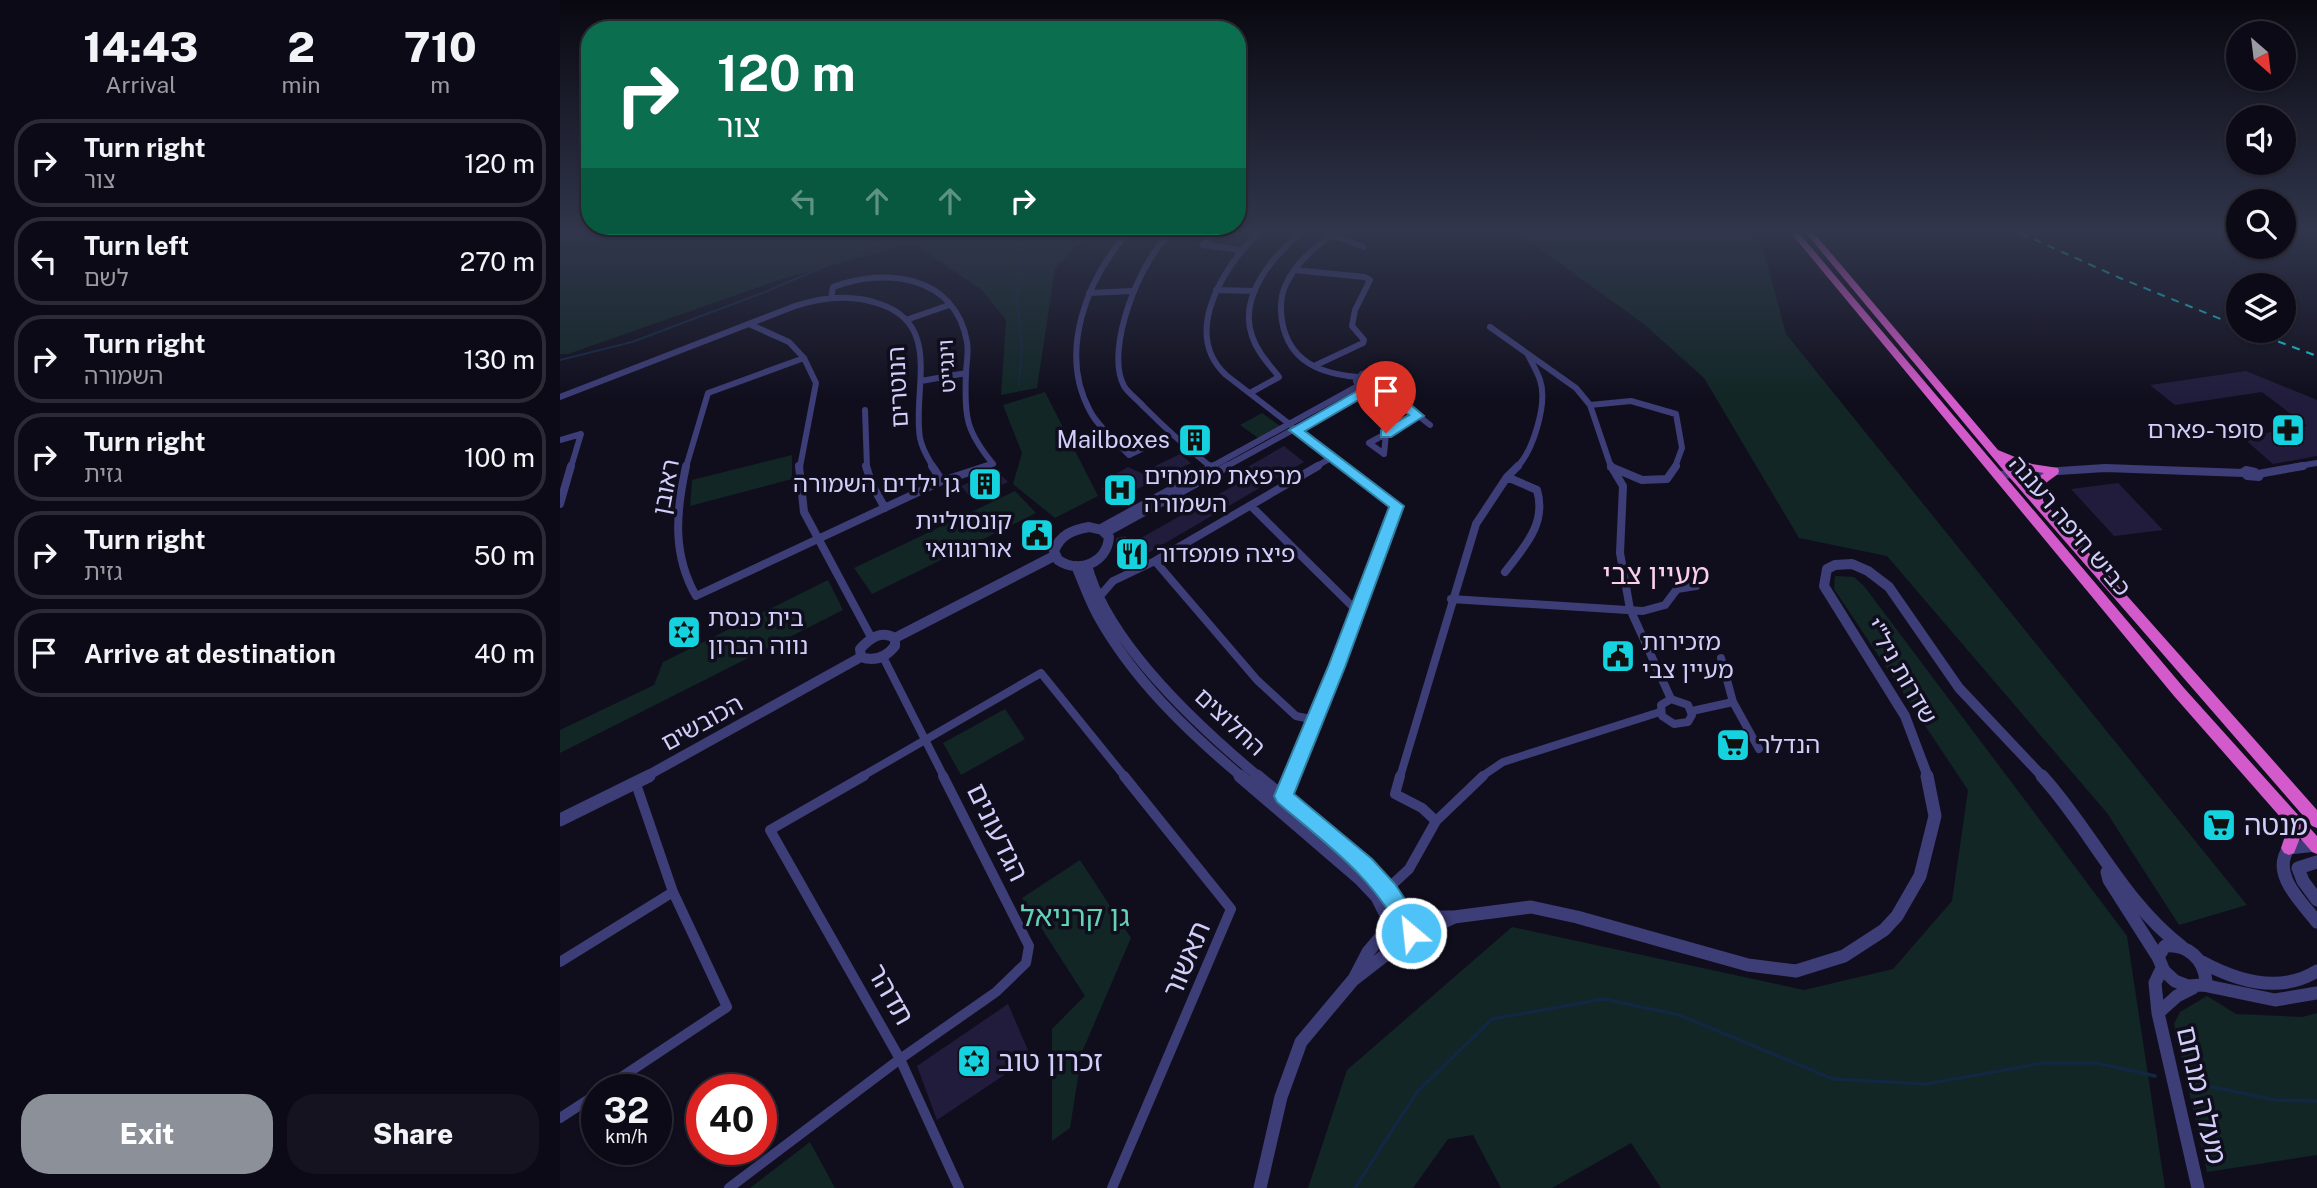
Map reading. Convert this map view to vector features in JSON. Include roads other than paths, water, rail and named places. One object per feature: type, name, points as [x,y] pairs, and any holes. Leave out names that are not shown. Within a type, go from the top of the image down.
[{"type":"highway","name":"כביש חיפה רעננה","points":[[1842,288],[2179,692],[2316,845]]},
{"type":"highway","name":"כביש חיפה רעננה","points":[[1857,288],[2013,474],[2317,821]]},
{"type":"highway","points":[[1992,448],[2018,463],[2054,471]]},
{"type":"highway","points":[[2039,502],[2037,484],[2054,471]]},
{"type":"highway","points":[[2274,800],[2292,825],[2293,836],[2289,848]]},
{"type":"street","name":"וינגייט","points":[[831,298],[833,288]]},
{"type":"street","name":"וינגייט","points":[[928,288],[956,312],[966,336],[967,417],[974,440],[993,464],[942,481]]},
{"type":"street","points":[[1091,288],[1081,321],[1077,354],[1082,392],[1090,412],[1129,455],[1171,435]]},
{"type":"street","points":[[1134,288],[1119,333],[1124,386],[1171,435],[1215,471]]},
{"type":"street","points":[[1285,288],[1280,316],[1297,356],[1340,376],[1358,377],[1371,370],[1387,373],[1394,381],[1386,390]]},
{"type":"street","points":[[1314,366],[1363,343],[1364,340],[1352,327],[1352,319],[1366,288]]},
{"type":"street","points":[[1250,393],[1279,377],[1259,351],[1250,331],[1250,314],[1255,291],[1216,290],[1206,342],[1214,362],[1250,393],[1292,428],[1332,460],[1397,506],[1283,796]]},
{"type":"street","points":[[1089,293],[1132,291]]},
{"type":"street","name":"הנוטרים","points":[[560,397],[613,379],[796,305],[831,298],[873,302],[906,320],[916,337],[921,381],[918,418],[920,442],[942,481]]},
{"type":"street","points":[[906,320],[950,305]]},
{"type":"street","points":[[749,324],[789,342],[804,358],[816,383],[799,462],[804,512],[871,637]]},
{"type":"street","points":[[1490,327],[1576,388],[1590,405],[1611,467],[1623,486],[1620,553],[1630,609],[1671,699]]},
{"type":"street","points":[[1436,821],[1422,808],[1395,794],[1451,599],[1476,524],[1507,477],[1525,459],[1541,413],[1541,382],[1526,352]]},
{"type":"street","name":"ראובן","points":[[804,358],[708,393],[681,492],[676,527],[685,574],[689,587],[696,596],[820,539]]},
{"type":"street","points":[[921,381],[966,373]]},
{"type":"street","points":[[1358,377],[1361,388]]},
{"type":"street","points":[[1103,531],[1110,541],[1107,551],[1098,559],[1081,565],[1061,563],[1055,556],[1055,545],[1064,535],[1083,528],[1103,531],[1361,388],[1386,390],[1430,425]]},
{"type":"street","points":[[1590,405],[1631,401],[1675,414],[1682,437],[1681,461],[1667,479],[1642,480],[1611,467]]},
{"type":"street","points":[[865,410],[863,460],[873,493],[885,508]]},
{"type":"street","points":[[1386,433],[1418,416]]},
{"type":"street","points":[[560,440],[581,434],[560,504]]},
{"type":"street","points":[[1099,597],[1113,581],[1155,561],[1332,460]]},
{"type":"street","points":[[1998,475],[2105,468],[2244,474],[2254,478],[2259,477],[2258,474],[2317,463]]},
{"type":"street","points":[[1505,572],[1535,531],[1541,507],[1537,490],[1507,477]]},
{"type":"street","points":[[820,539],[942,481]]},
{"type":"street","points":[[1251,506],[1356,610]]},
{"type":"street","points":[[895,638],[1055,556]]},
{"type":"street","points":[[1155,561],[1257,680],[1296,716],[1315,720]]},
{"type":"street","name":"שדרות ניל\"י","points":[[1403,918],[1454,917],[1531,907],[1577,917],[1748,965],[1796,971],[1844,956],[1884,930],[1897,916],[1920,876],[1935,816],[1928,778],[1905,716],[1824,586],[1827,569],[1836,563],[1860,566],[1889,587],[1954,682],[2057,792],[2105,864],[2142,913],[2162,934],[2202,962]]},
{"type":"street","name":"החלוצים","points":[[1081,565],[1121,633],[1167,692],[1236,759],[1348,850],[1403,918]]},
{"type":"street","name":"החלוצים","points":[[1081,565],[1106,630],[1142,679],[1172,713],[1382,894],[1387,926]]},
{"type":"street","points":[[1090,578],[1113,581]]},
{"type":"street","points":[[1451,599],[1659,609],[1677,589],[1696,586]]},
{"type":"street","points":[[888,634],[895,638],[893,650],[883,657],[871,660],[862,657],[860,649],[871,637],[888,634]]},
{"type":"street","name":"הכובשים","points":[[560,820],[636,784],[862,657]]},
{"type":"street","name":"הגדעונים","points":[[729,1188],[900,1059],[996,992],[1026,963],[1029,946],[883,657]]},
{"type":"street","points":[[1721,658],[1733,702],[1759,749]]},
{"type":"street","name":"תאשור","points":[[926,739],[1041,673],[1231,909],[1112,1188]]},
{"type":"street","points":[[1671,699],[1687,703],[1692,711],[1688,722],[1679,725],[1669,723],[1660,712],[1661,705],[1671,699]]},
{"type":"street","points":[[1692,711],[1733,702]]},
{"type":"street","points":[[1382,894],[1409,869],[1436,821],[1474,782],[1503,762],[1660,712]]},
{"type":"street","name":"תדהר","points":[[926,739],[770,830],[900,1059],[959,1188]]},
{"type":"street","points":[[626,1074],[727,1007],[673,892],[636,784]]},
{"type":"street","points":[[2316,845],[2289,848],[2281,857],[2281,866],[2288,882],[2317,922]]},
{"type":"street","points":[[2317,862],[2298,868],[2303,881],[2317,900]]},
{"type":"street","name":"שדרות ניל\"י","points":[[2105,864],[2109,880],[2160,963]]},
{"type":"street","points":[[560,962],[673,892]]},
{"type":"street","points":[[1395,917],[1403,918],[1411,925],[1404,941],[1391,941],[1387,926],[1395,917]]},
{"type":"street","name":"שדרות ניל\"י","points":[[1353,980],[1404,941],[1454,917]]},
{"type":"street","name":"שדרות ניל\"י","points":[[1260,1188],[1280,1097],[1301,1042],[1353,980],[1387,926]]},
{"type":"street","points":[[2182,947],[2165,946],[2160,963],[2176,982],[2275,1000],[2317,993]]},
{"type":"street","points":[[2198,987],[2207,975],[2202,962]]},
{"type":"street","points":[[2202,962],[2238,979],[2270,982],[2295,980],[2317,971]]},
{"type":"street","name":"מעלה מנחם","points":[[2160,963],[2155,983],[2158,1013],[2198,1188]]},
{"type":"street","name":"מעלה מנחם","points":[[2158,1013],[2177,996],[2198,987]]},
{"type":"street","points":[[560,1118],[581,1104]]},
{"type":"waterway","points":[[560,360],[632,342],[773,288]]},
{"type":"waterway","points":[[1016,288],[1022,350],[1019,385]]},
{"type":"waterway","points":[[1355,1188],[1417,1092],[1492,1019],[1604,999],[1679,1015],[1833,1079],[1926,1084],[2044,1063],[2097,1063],[2155,1076]]},
{"type":"waterway","points":[[2207,1086],[2276,1100],[2317,1101]]},
{"type":"railway","points":[[2146,288],[2226,321]]},
{"type":"railway","points":[[2282,343],[2317,356]]},
{"type":"place","name":"סופר-פארם","points":[[2288,430]]},
{"type":"place","name":"Mailboxes","points":[[1195,440]]},
{"type":"place","name":"גן ילדים השמורה","points":[[985,484]]},
{"type":"place","name":"מרפאת מומחים השמורה","points":[[1120,490]]},
{"type":"place","name":"קונסוליית אורוגוואי","points":[[1037,535]]},
{"type":"place","name":"פיצה פומפדור","points":[[1132,554]]},
{"type":"place","name":"בית כנסת נווה הברון","points":[[684,632]]},
{"type":"place","name":"מזכירות מעיין צבי","points":[[1618,656]]},
{"type":"place","name":"הנדלר","points":[[1733,745]]},
{"type":"place","name":"מנטה","points":[[2219,825]]},
{"type":"place","name":"זכרון טוב","points":[[974,1061]]},
{"type":"district","name":"מעיין צבי","points":[[1656,574]]},
{"type":"park label","name":"גן קרניאל","points":[[1075,916]]}]
